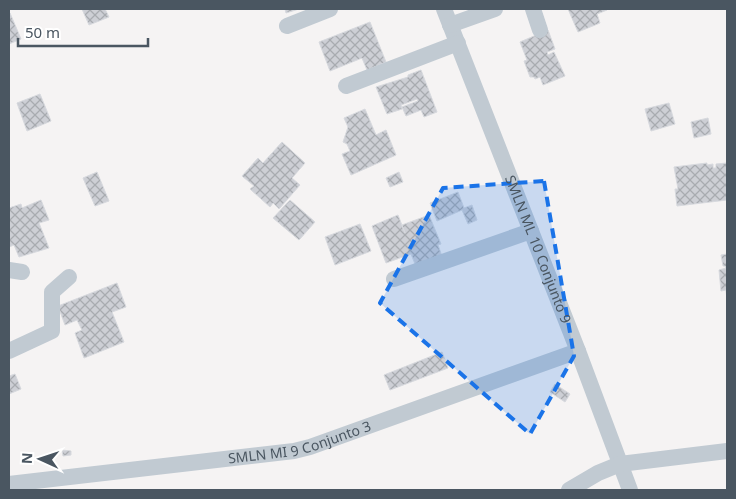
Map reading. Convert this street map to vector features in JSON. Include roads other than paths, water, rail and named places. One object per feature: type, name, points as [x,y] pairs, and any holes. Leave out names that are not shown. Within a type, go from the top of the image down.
[{"type":"street","points":[[287,26],[330,9]]},
{"type":"street","name":"SMLN ML 10 Conjunto 9","points":[[444,9],[578,351],[630,490]]},
{"type":"street","points":[[450,25],[495,9]]},
{"type":"street","points":[[533,9],[540,30]]},
{"type":"street","points":[[346,86],[458,43]]},
{"type":"street","points":[[394,279],[531,231]]},
{"type":"street","points":[[9,351],[52,331],[52,292],[68,277]]},
{"type":"street","name":"SMLN MI 9 Conjunto 3","points":[[9,484],[294,451],[310,447],[578,351]]},
{"type":"street","points":[[569,490],[598,473],[620,464],[727,451]]}]
